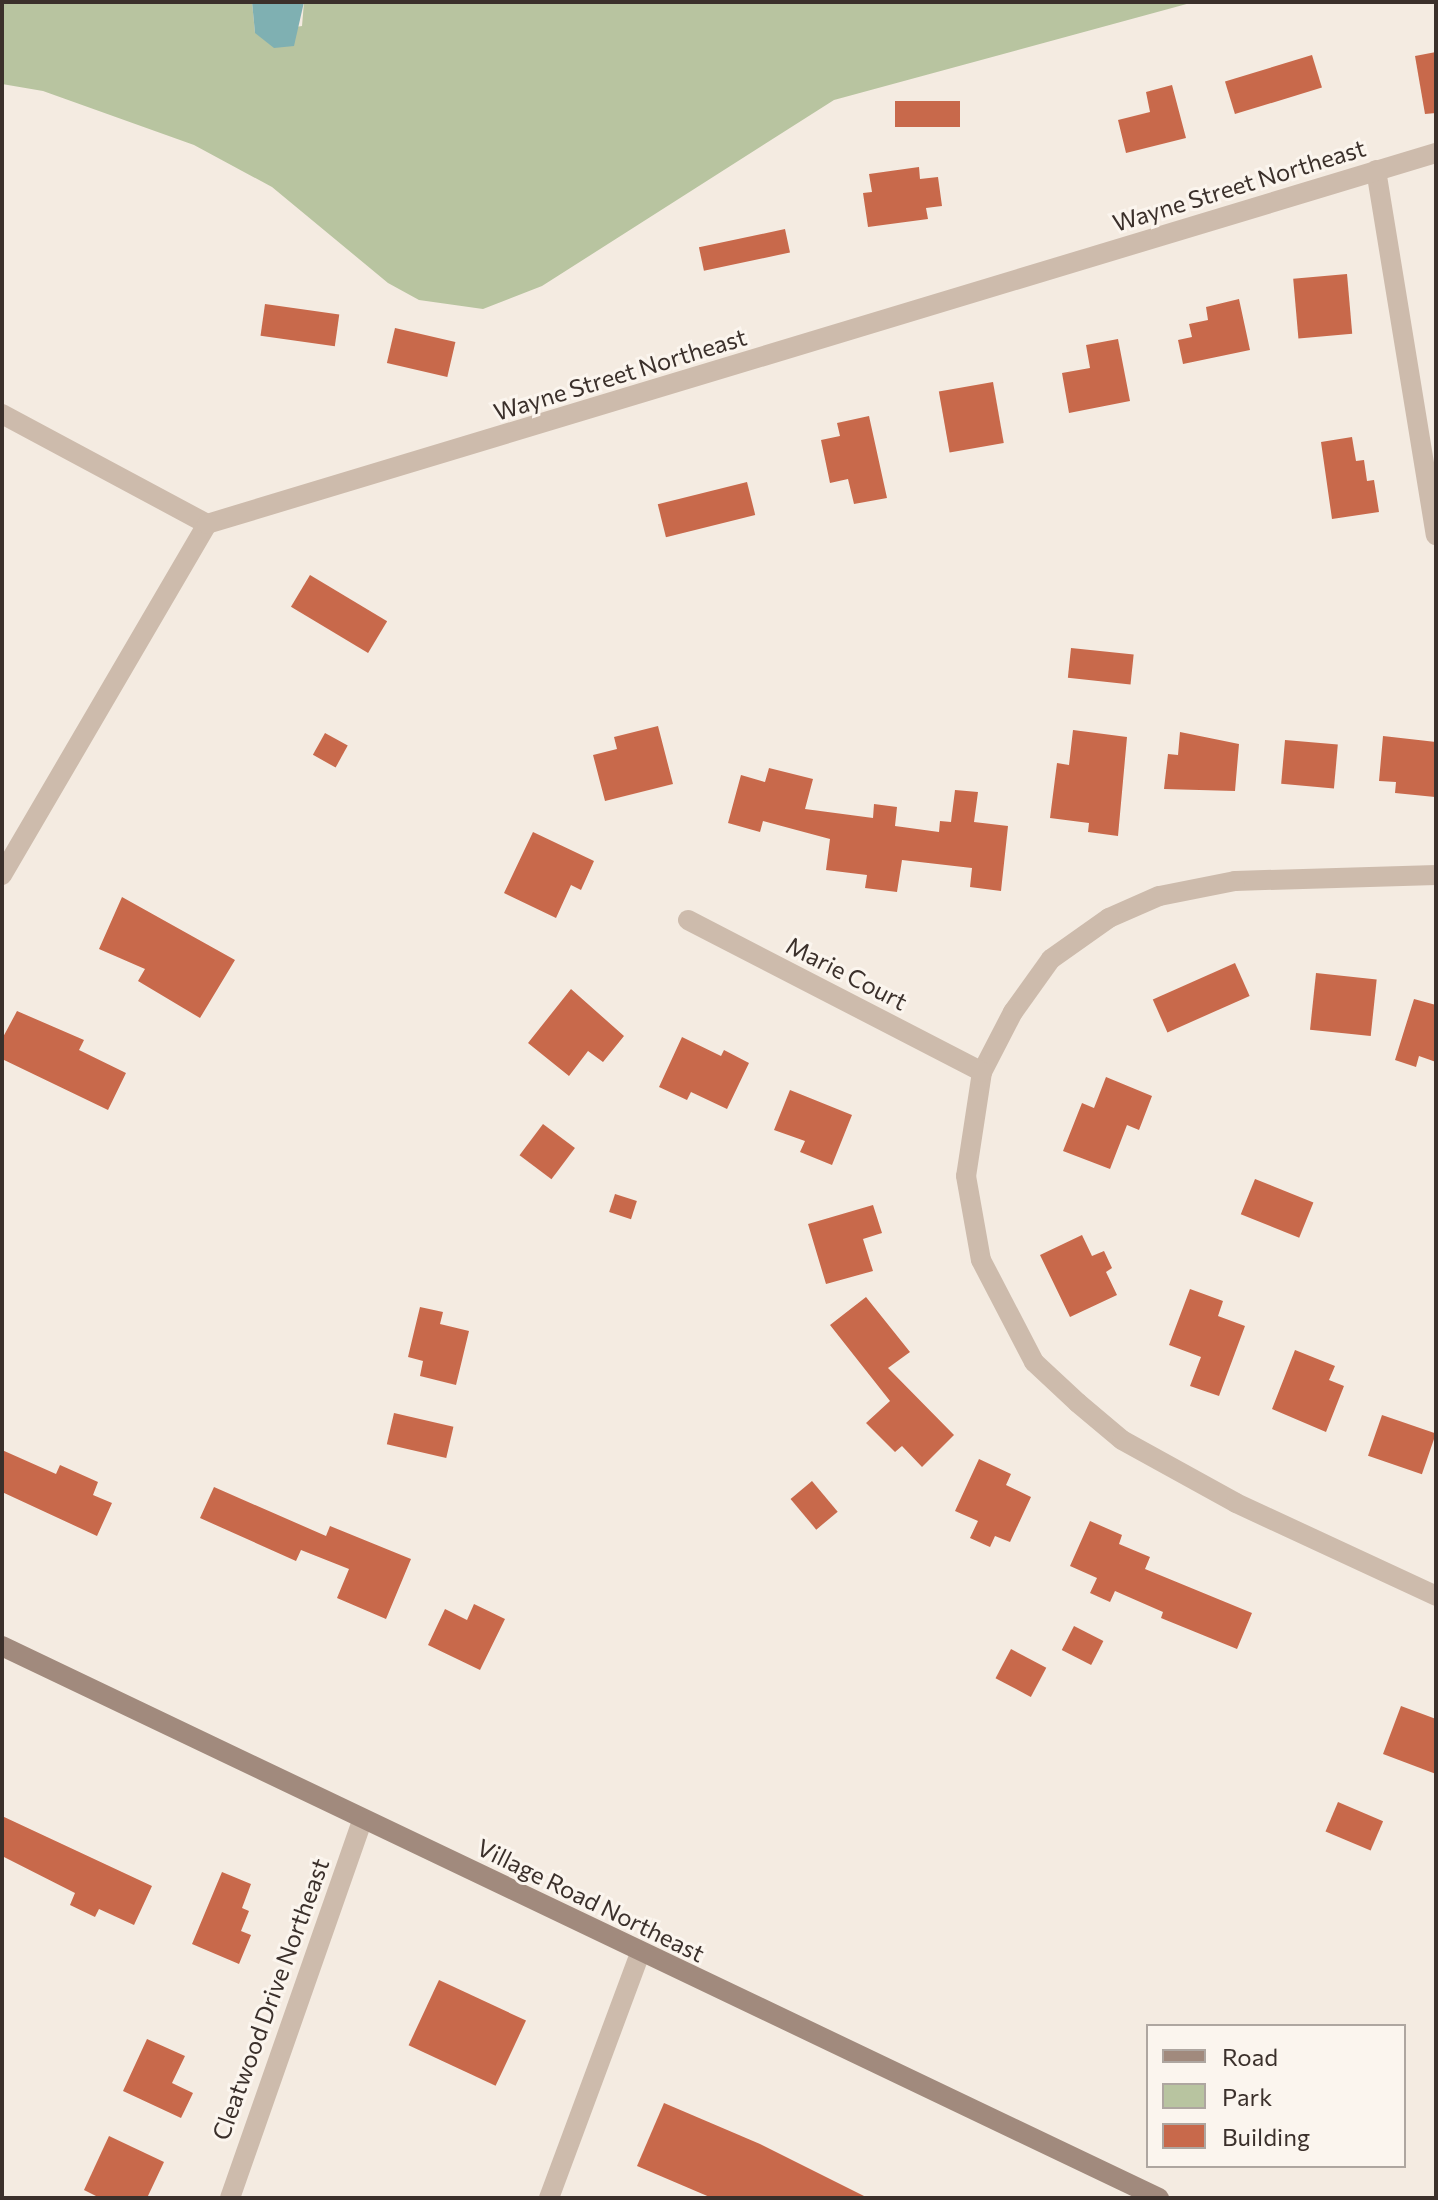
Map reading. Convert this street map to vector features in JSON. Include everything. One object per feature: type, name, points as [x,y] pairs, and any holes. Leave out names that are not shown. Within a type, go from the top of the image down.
[{"type":"main road","name":"Village Road Northeast","points":[[2,1646],[1159,2198]]},
{"type":"street","name":"Wayne Street Northeast","points":[[207,524],[1436,153]]},
{"type":"street","points":[[1376,170],[1436,535]]},
{"type":"street","points":[[2,414],[207,524],[2,875]]},
{"type":"street","points":[[1436,875],[1235,881],[1146,902],[1109,918],[1051,959],[1013,1012],[982,1072],[966,1176],[981,1260],[1034,1362],[1122,1440],[1236,1503],[1436,1596]]},
{"type":"street","name":"Marie Court","points":[[688,920],[982,1072]]},
{"type":"street","name":"Cleatwood Drive Northeast","points":[[230,2198],[363,1819]]},
{"type":"street","points":[[549,2198],[640,1953]]},
{"type":"green space","points":[[2,2],[252,2],[255,33],[302,26],[304,2],[1194,2],[834,100],[542,286],[483,309],[419,300],[388,283],[272,187],[194,145],[43,91],[2,84]]},
{"type":"water","points":[[252,2],[304,2],[294,46],[274,48],[255,33]]},
{"type":"building","points":[[1436,52],[1436,113],[1425,114],[1415,56]]},
{"type":"building","points":[[1312,55],[1322,88],[1235,114],[1225,82]]},
{"type":"building","points":[[1172,85],[1186,138],[1126,153],[1118,120],[1150,112],[1146,92]]},
{"type":"building","points":[[895,101],[960,101],[960,127],[895,127]]},
{"type":"building","points":[[919,167],[920,179],[938,177],[942,206],[926,208],[928,219],[868,227],[863,193],[872,192],[869,174]]},
{"type":"building","points":[[785,229],[790,252],[704,271],[699,247]]},
{"type":"building","points":[[1347,274],[1352,334],[1298,338],[1293,279]]},
{"type":"building","points":[[1239,299],[1250,350],[1183,364],[1178,340],[1192,337],[1189,324],[1208,320],[1206,307]]},
{"type":"building","points":[[265,304],[339,314],[335,346],[261,336]]},
{"type":"building","points":[[395,328],[455,342],[447,377],[387,363]]},
{"type":"building","points":[[1118,339],[1130,401],[1069,413],[1062,373],[1090,368],[1086,345]]},
{"type":"building","points":[[993,382],[1004,443],[950,453],[939,392]]},
{"type":"building","points":[[869,416],[887,498],[854,504],[848,479],[830,483],[821,440],[840,436],[837,423]]},
{"type":"building","points":[[1352,437],[1356,461],[1364,460],[1367,481],[1374,480],[1379,512],[1332,519],[1321,442]]},
{"type":"building","points":[[747,482],[755,515],[666,537],[658,504]]},
{"type":"building","points":[[310,575],[387,621],[368,653],[291,607]]},
{"type":"building","points":[[1071,648],[1134,655],[1131,684],[1068,678]]},
{"type":"building","points":[[658,726],[673,784],[605,801],[593,755],[617,749],[614,737]]},
{"type":"building","points":[[1073,730],[1127,737],[1118,836],[1088,832],[1089,823],[1050,818],[1057,763],[1069,765]]},
{"type":"building","points":[[1180,732],[1239,744],[1235,791],[1164,789],[1168,754],[1178,755]]},
{"type":"building","points":[[325,733],[348,746],[336,767],[313,755]]},
{"type":"building","points":[[1383,736],[1436,742],[1435,797],[1395,793],[1396,782],[1379,781]]},
{"type":"building","points":[[1285,740],[1338,745],[1334,788],[1281,784]]},
{"type":"building","points":[[769,768],[813,779],[805,809],[873,818],[874,804],[897,807],[895,826],[939,832],[940,821],[951,822],[955,790],[978,792],[974,822],[1008,826],[1001,891],[970,887],[972,868],[902,860],[897,892],[865,888],[867,875],[826,870],[830,839],[763,821],[760,832],[728,823],[741,775],[765,782]]},
{"type":"building","points":[[533,832],[594,861],[581,890],[571,885],[556,918],[504,893]]},
{"type":"building","points":[[122,897],[235,960],[200,1018],[138,981],[145,969],[99,949]]},
{"type":"building","points":[[1235,963],[1250,996],[1167,1032],[1153,1000]]},
{"type":"building","points":[[1316,973],[1377,979],[1371,1036],[1310,1030]]},
{"type":"building","points":[[571,989],[624,1036],[603,1062],[588,1051],[569,1076],[528,1043]]},
{"type":"building","points":[[1414,999],[1436,1005],[1436,1062],[1419,1056],[1416,1067],[1395,1060]]},
{"type":"building","points":[[17,1011],[84,1040],[79,1050],[126,1073],[108,1110],[2,1059],[2,1039]]},
{"type":"building","points":[[682,1037],[721,1056],[724,1050],[749,1063],[727,1109],[691,1092],[687,1100],[659,1087]]},
{"type":"building","points":[[1106,1077],[1152,1096],[1139,1130],[1127,1125],[1110,1169],[1063,1151],[1082,1103],[1094,1108]]},
{"type":"building","points":[[790,1090],[852,1115],[832,1165],[800,1152],[805,1141],[774,1130]]},
{"type":"building","points":[[543,1124],[575,1148],[551,1179],[520,1155]]},
{"type":"building","points":[[1255,1179],[1313,1203],[1299,1238],[1241,1214]]},
{"type":"building","points":[[615,1194],[637,1201],[631,1219],[609,1212]]},
{"type":"building","points":[[873,1205],[882,1233],[863,1239],[873,1271],[826,1284],[808,1224]]},
{"type":"building","points":[[1082,1235],[1092,1256],[1104,1251],[1112,1268],[1106,1272],[1117,1295],[1070,1317],[1040,1255]]},
{"type":"building","points":[[1190,1289],[1223,1301],[1218,1316],[1245,1326],[1219,1396],[1190,1386],[1201,1357],[1169,1345]]},
{"type":"building","points":[[866,1297],[910,1352],[888,1368],[954,1435],[922,1467],[902,1446],[895,1452],[866,1423],[890,1401],[830,1325]]},
{"type":"building","points":[[420,1307],[443,1312],[440,1324],[469,1331],[456,1385],[420,1376],[423,1361],[408,1357]]},
{"type":"building","points":[[1295,1350],[1335,1366],[1329,1380],[1344,1386],[1326,1432],[1272,1409]]},
{"type":"building","points":[[394,1413],[453,1427],[446,1458],[387,1444]]},
{"type":"building","points":[[1382,1415],[1436,1434],[1422,1474],[1368,1456]]},
{"type":"building","points":[[2,1450],[56,1474],[60,1465],[98,1482],[93,1495],[112,1503],[97,1536],[2,1492]]},
{"type":"building","points":[[979,1459],[1011,1474],[1006,1485],[1031,1497],[1010,1542],[995,1536],[990,1547],[970,1538],[978,1521],[955,1511]]},
{"type":"building","points":[[812,1481],[838,1512],[816,1530],[791,1499]]},
{"type":"building","points":[[214,1487],[326,1536],[330,1526],[411,1559],[386,1619],[337,1598],[349,1569],[301,1550],[296,1561],[200,1518]]},
{"type":"building","points":[[1090,1521],[1122,1535],[1119,1544],[1150,1557],[1145,1569],[1252,1613],[1237,1649],[1161,1618],[1163,1612],[1115,1591],[1110,1602],[1090,1593],[1097,1578],[1070,1566]]},
{"type":"building","points":[[474,1604],[505,1619],[480,1670],[428,1645],[445,1609],[467,1620]]},
{"type":"building","points":[[1074,1626],[1103,1641],[1091,1665],[1062,1650]]},
{"type":"building","points":[[1011,1649],[1046,1668],[1031,1697],[996,1678]]},
{"type":"building","points":[[1401,1706],[1436,1719],[1436,1774],[1383,1754]]},
{"type":"building","points":[[1338,1802],[1383,1821],[1371,1851],[1325,1831]]},
{"type":"building","points":[[2,1816],[152,1886],[134,1925],[99,1909],[95,1917],[70,1905],[75,1893],[2,1856]]},
{"type":"building","points":[[222,1872],[251,1884],[242,1908],[249,1911],[241,1931],[251,1935],[239,1964],[192,1944]]},
{"type":"building","points":[[439,1980],[526,2021],[496,2086],[409,2045]]},
{"type":"building","points":[[147,2039],[185,2056],[172,2083],[193,2093],[181,2118],[123,2091]]},
{"type":"building","points":[[664,2103],[760,2144],[868,2198],[712,2198],[637,2166]]},
{"type":"building","points":[[109,2136],[164,2162],[147,2198],[100,2198],[84,2190]]}]
